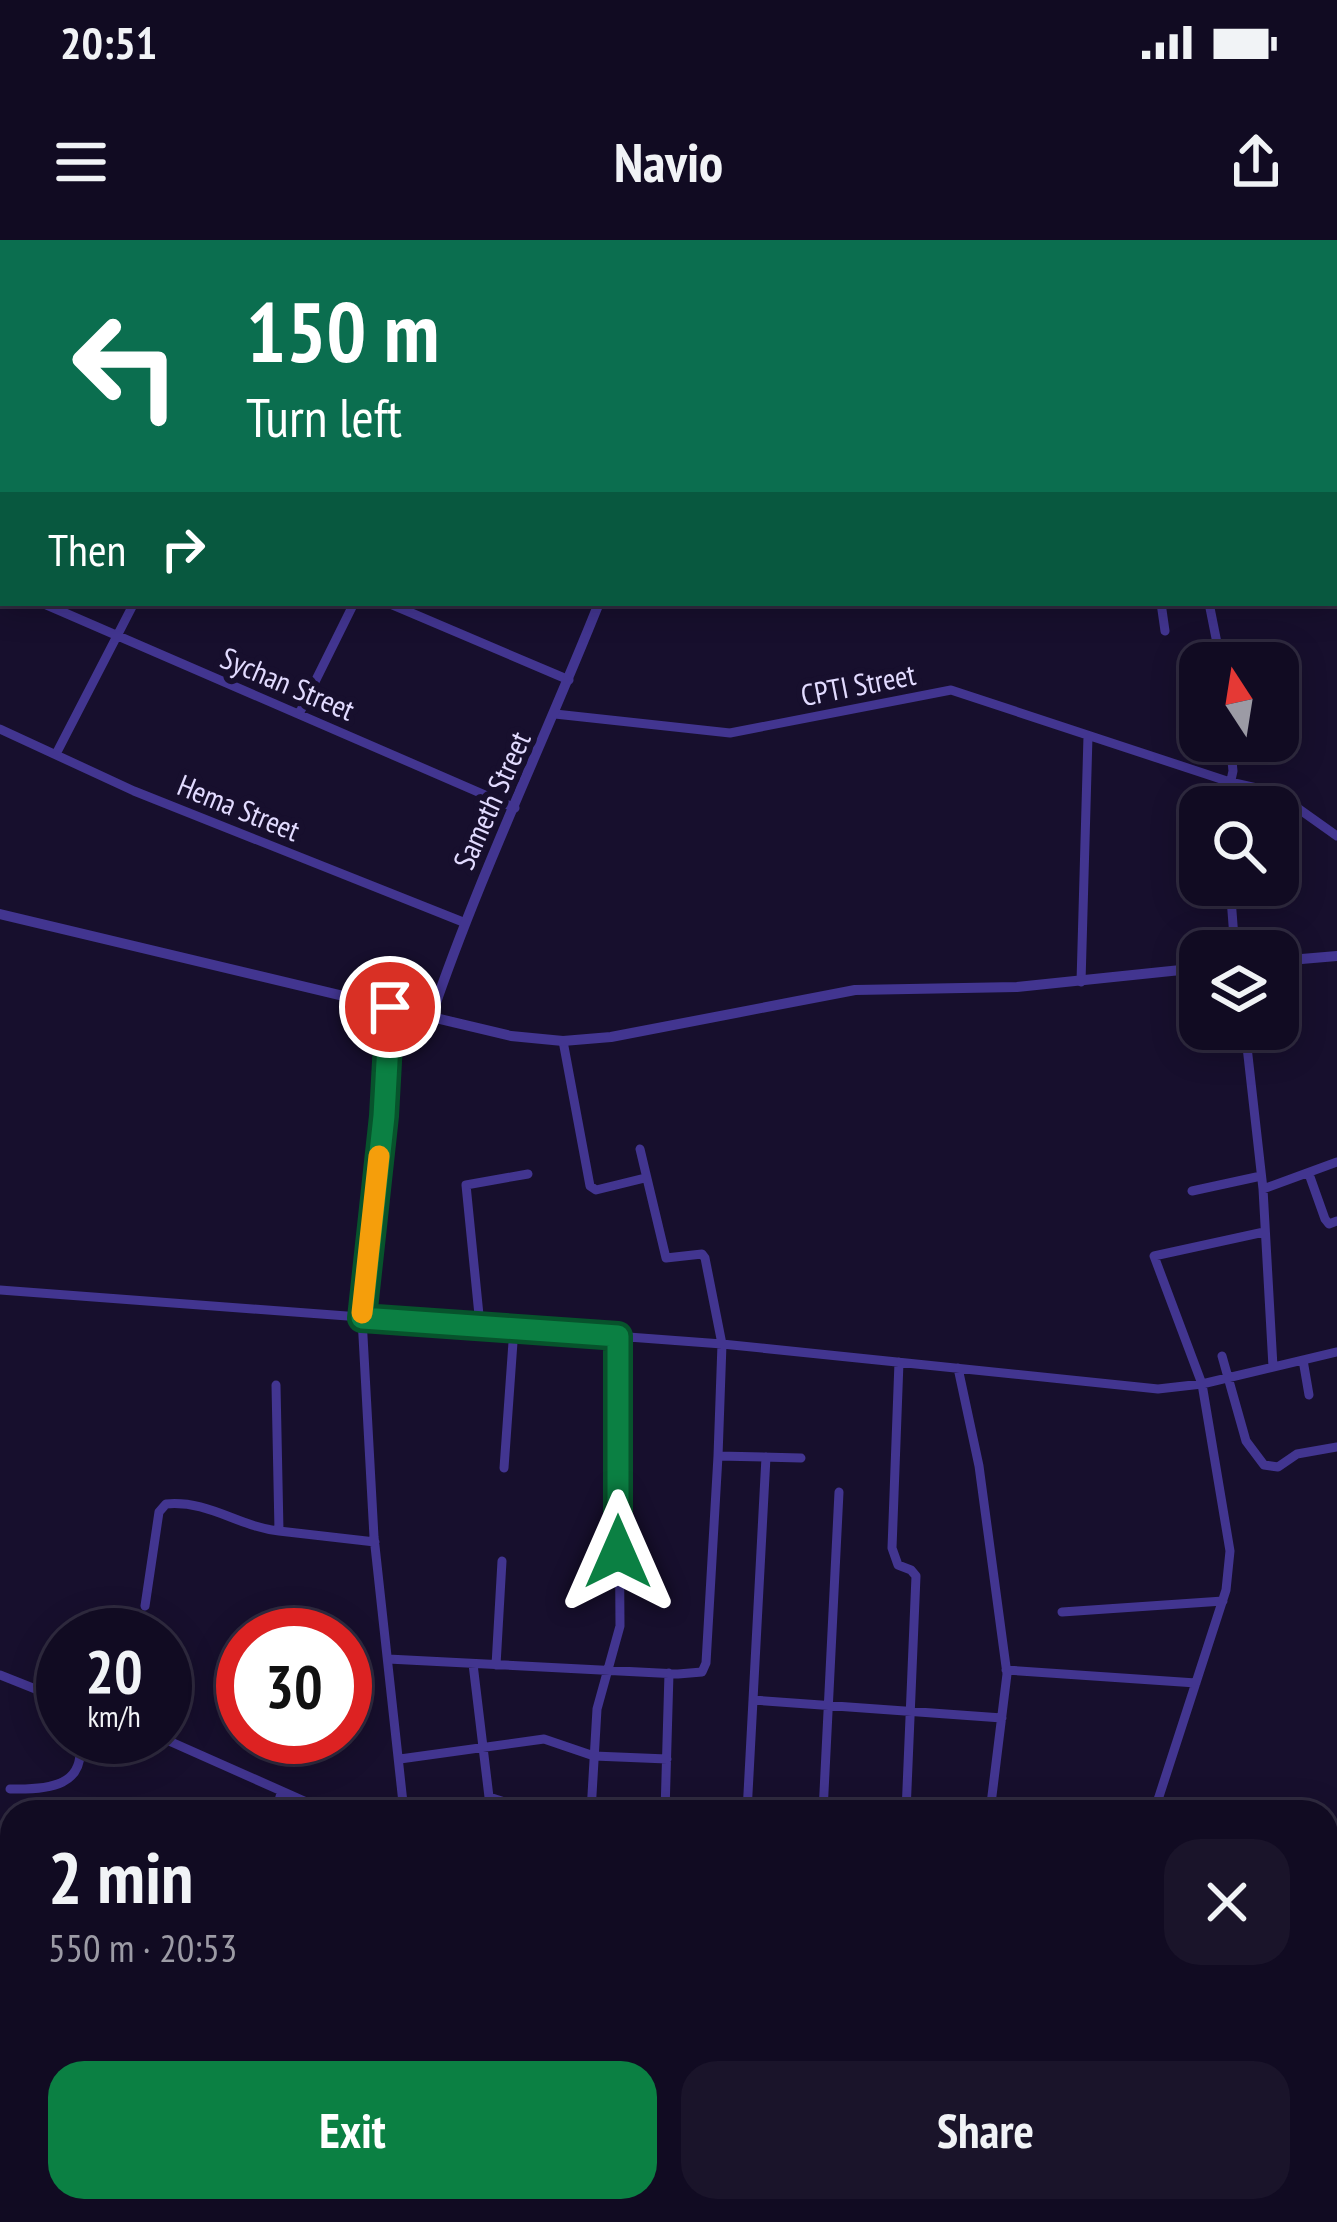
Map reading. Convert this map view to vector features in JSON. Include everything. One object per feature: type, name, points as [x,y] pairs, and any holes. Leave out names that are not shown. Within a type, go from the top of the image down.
[{"type":"street","name":"Sychan Street","points":[[49,606],[515,808]]},
{"type":"street","points":[[56,754],[132,606]]},
{"type":"street","points":[[299,714],[353,606]]},
{"type":"street","points":[[395,606],[568,680]]},
{"type":"street","name":"Sameth Street","points":[[431,1017],[463,922],[598,606]]},
{"type":"street","points":[[1162,606],[1166,632]]},
{"type":"street","points":[[1210,606],[1217,642]]},
{"type":"street","name":"CPTI Street","points":[[554,714],[730,734],[951,690],[1230,782],[1275,792],[1337,836]]},
{"type":"street","name":"Hema Street","points":[[0,729],[134,791],[463,922]]},
{"type":"street","points":[[1081,982],[1088,736]]},
{"type":"street","points":[[1229,786],[1230,762]]},
{"type":"street","points":[[0,914],[511,1036],[563,1041],[611,1037],[855,991],[1017,987],[1179,970]]},
{"type":"street","points":[[1299,959],[1337,956]]},
{"type":"street","points":[[390,1007],[384,1116],[362,1318],[375,1542],[403,1800]]},
{"type":"street","points":[[563,1041],[590,1186],[596,1190],[645,1178]]},
{"type":"street","points":[[1247,1050],[1263,1189],[1273,1367]]},
{"type":"street","points":[[388,1659],[702,1672],[722,1344],[705,1258],[698,1254],[666,1258],[640,1149]]},
{"type":"street","points":[[1263,1189],[1337,1162]]},
{"type":"street","points":[[479,1325],[466,1184],[528,1174]]},
{"type":"street","points":[[1309,1174],[1324,1220],[1329,1224],[1337,1221]]},
{"type":"street","points":[[1192,1191],[1261,1175]]},
{"type":"street","points":[[1158,1800],[1222,1601],[1230,1542],[1202,1384],[1154,1256],[1264,1232]]},
{"type":"street","points":[[0,1289],[722,1344],[1158,1389],[1202,1384],[1337,1352]]},
{"type":"street","points":[[504,1468],[514,1328]]},
{"type":"street","points":[[592,1800],[597,1709],[620,1626],[618,1336]]},
{"type":"street","points":[[1222,1356],[1246,1441],[1264,1465],[1277,1467],[1297,1454],[1337,1447]]},
{"type":"street","points":[[1304,1360],[1309,1395]]},
{"type":"street","points":[[899,1362],[892,1548],[898,1565],[916,1576],[907,1800]]},
{"type":"street","points":[[958,1369],[979,1466],[1006,1670],[992,1800]]},
{"type":"street","points":[[276,1385],[279,1532]]},
{"type":"street","points":[[718,1456],[801,1458]]},
{"type":"street","points":[[748,1800],[766,1457]]},
{"type":"street","points":[[824,1800],[839,1492]]},
{"type":"street","points":[[145,1606],[159,1512],[166,1504],[215,1509],[250,1526],[279,1532],[375,1542]]},
{"type":"street","points":[[496,1665],[502,1561]]},
{"type":"street","points":[[1062,1612],[1222,1601]]},
{"type":"street","points":[[473,1664],[489,1800]]},
{"type":"street","points":[[1006,1670],[1196,1683]]},
{"type":"street","points":[[665,1800],[669,1673]]},
{"type":"street","points":[[0,1675],[36,1689]]},
{"type":"street","points":[[753,1700],[1002,1718]]},
{"type":"street","points":[[400,1759],[544,1739],[594,1756],[667,1759]]},
{"type":"street","points":[[192,1752],[299,1800]]},
{"type":"street","points":[[10,1789],[45,1790],[64,1782],[78,1764]]},
{"type":"street","points":[[279,1800],[281,1793]]},
{"type":"street","points":[[489,1797],[498,1800]]},
{"type":"slow traffic","points":[[362,1313],[379,1156]]},
{"type":"route","points":[[390,1007],[384,1116],[362,1318],[618,1336],[618,1552]]}]
